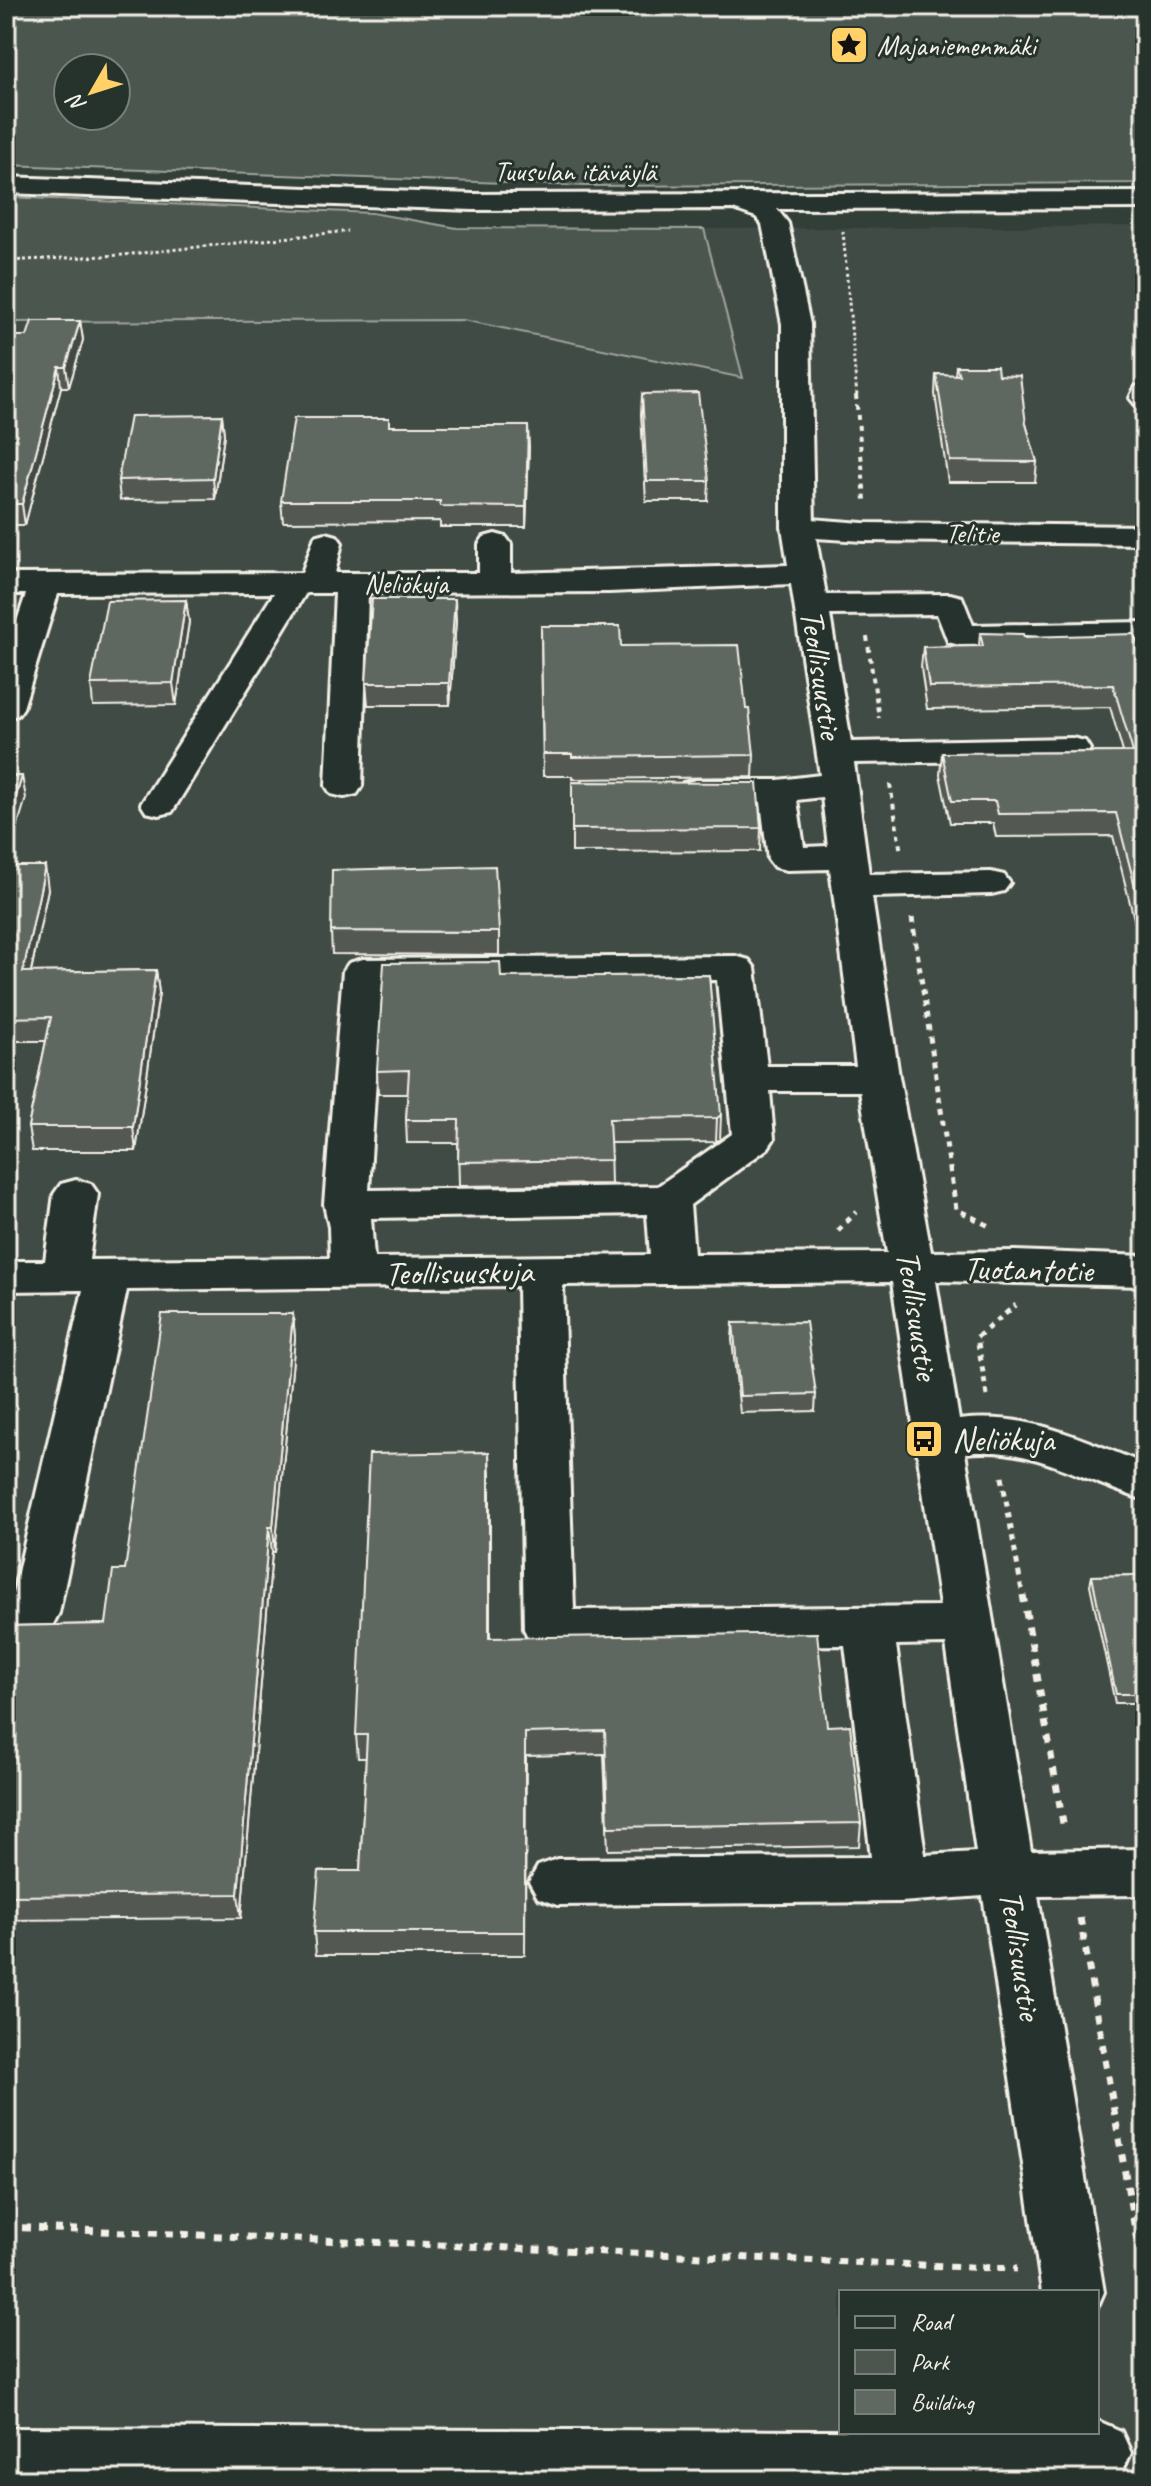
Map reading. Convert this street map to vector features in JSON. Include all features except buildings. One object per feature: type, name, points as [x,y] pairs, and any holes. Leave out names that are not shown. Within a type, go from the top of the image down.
[{"type":"street","name":"Tuusulan itäväylä","points":[[6,185],[442,202],[1145,200]]},
{"type":"street","points":[[796,352],[805,323],[796,228],[810,213],[861,202]]},
{"type":"street","points":[[677,203],[711,214],[746,237],[774,285],[786,334],[796,352]]},
{"type":"street","points":[[741,203],[765,211],[779,232],[796,324],[796,352]]},
{"type":"street","name":"Teollisuustie","points":[[796,352],[798,527],[836,768],[879,1078],[912,1268],[1072,2282]]},
{"type":"street","name":"Telitie","points":[[798,527],[863,532],[1145,535]]},
{"type":"street","points":[[159,804],[306,583],[326,543]]},
{"type":"street","points":[[495,544],[495,583]]},
{"type":"street","points":[[160,584],[167,551]]},
{"type":"street","points":[[604,615],[609,582]]},
{"type":"street","name":"Neliökuja","points":[[6,584],[609,582],[808,590],[919,604],[950,604],[960,635],[1145,632]]},
{"type":"street","points":[[344,786],[352,583]]},
{"type":"street","points":[[6,708],[45,584]]},
{"type":"street","points":[[656,791],[778,791],[836,768],[1072,749]]},
{"type":"street","points":[[778,791],[787,859],[850,872],[991,883]]},
{"type":"street","points":[[346,1204],[668,1200],[753,1139],[735,968],[363,971],[346,1204],[351,1227],[352,1274]]},
{"type":"street","points":[[748,1079],[879,1078]]},
{"type":"street","points":[[6,1613],[34,1613],[86,1276],[76,1194]]},
{"type":"street","points":[[668,1200],[673,1268]]},
{"type":"street","name":"Tuotantotie","points":[[912,1268],[1015,1266],[1145,1271]]},
{"type":"street","name":"Teollisuuskuja","points":[[6,1276],[912,1268]]},
{"type":"street","points":[[540,1271],[549,1629],[968,1625]]},
{"type":"street","points":[[939,1439],[994,1433],[1036,1440],[1145,1483]]},
{"type":"street","points":[[868,1625],[901,1879]]},
{"type":"street","points":[[557,1882],[901,1879],[1008,1872],[1072,1875],[1145,1872]]},
{"type":"street","points":[[6,2460],[945,2461],[1099,2455]]},
{"type":"path","points":[[6,261],[123,255],[351,231]]},
{"type":"path","points":[[6,2227],[1072,2282]]},
{"type":"shaded area","points":[[1145,226],[1145,2480],[6,2480],[6,322],[463,320],[742,378],[704,229]]},
{"type":"green space","points":[[6,6],[1145,6],[1145,183],[585,186],[6,165]]},
{"type":"green space","points":[[6,197],[372,213],[457,228],[704,229],[743,378],[463,320],[6,322]]},
{"type":"place","name":"Majaniemenmäki","points":[[849,45]]},
{"type":"place","name":"Neliökuja","points":[[924,1439]]}]
